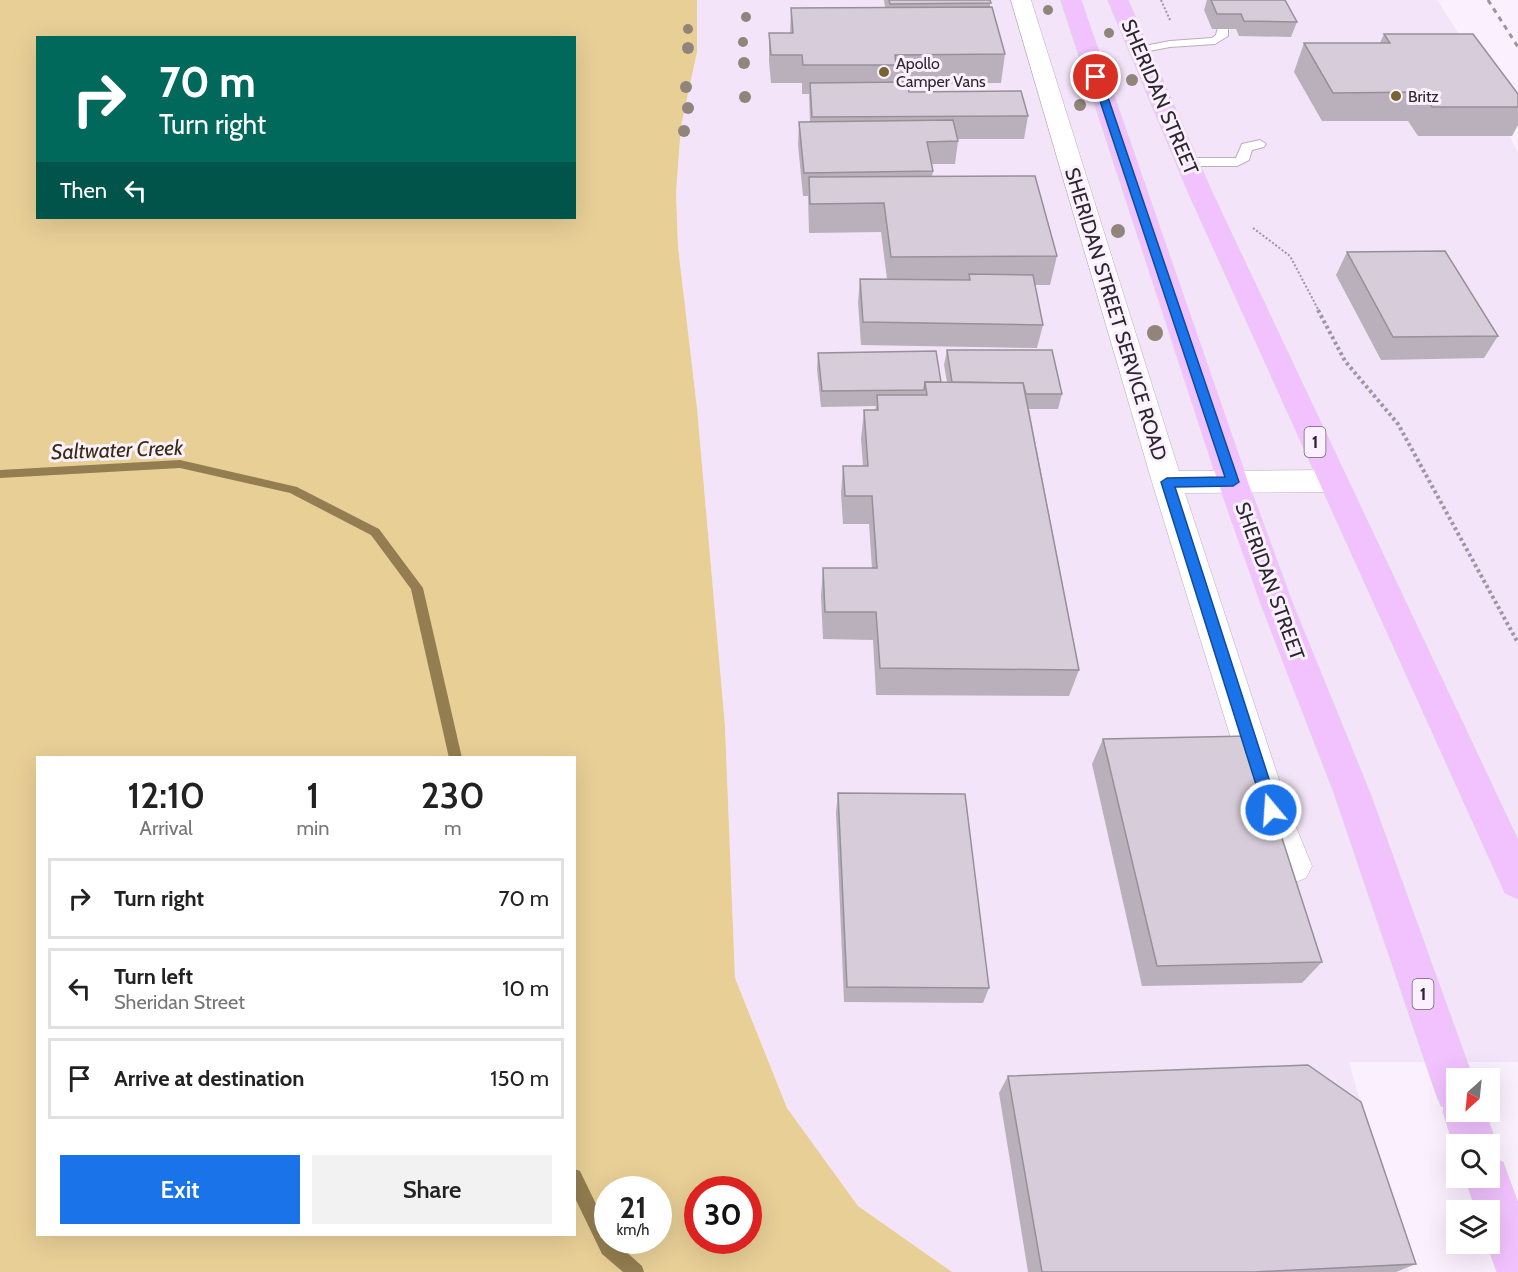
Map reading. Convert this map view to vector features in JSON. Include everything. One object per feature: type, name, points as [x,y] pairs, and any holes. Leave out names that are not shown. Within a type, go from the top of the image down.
[{"type":"highway","name":"SHERIDAN STREET","points":[[1071,0],[1233,482],[1278,608],[1352,793],[1448,1068]]},
{"type":"highway","name":"SHERIDAN STREET","points":[[1118,0],[1187,162],[1518,881]]},
{"type":"highway","points":[[1490,1188],[1518,1267]]},
{"type":"street","name":"SHERIDAN STREET SERVICE ROAD","points":[[1021,0],[1167,482],[1271,810],[1293,866]]},
{"type":"street","points":[[1167,482],[1333,481]]},
{"type":"lane","points":[[1138,50],[1170,44],[1215,41],[1222,36],[1222,29]]},
{"type":"lane","points":[[1187,162],[1237,162],[1243,160],[1246,147],[1260,144]]},
{"type":"path","points":[[1247,224],[1283,248],[1290,256],[1345,362],[1398,424],[1518,643]]},
{"type":"shaded area","points":[[0,0],[697,0],[697,52],[681,126],[676,193],[678,247],[697,408],[725,726],[735,978],[787,1108],[858,1206],[952,1272],[0,1272]]},
{"type":"shaded area","points":[[697,0],[1437,0],[1466,45],[1518,153],[1518,1062],[1349,1062],[1409,1272],[952,1272],[858,1206],[787,1108],[735,978],[725,726],[697,408],[678,247],[676,193],[681,126],[697,52]]},
{"type":"building","points":[[889,0],[990,0],[991,3],[890,4]]},
{"type":"building","points":[[1211,0],[1285,0],[1297,22],[1244,21],[1241,14],[1217,14]]},
{"type":"building","points":[[992,7],[1005,54],[895,55],[896,65],[803,65],[802,55],[771,55],[769,33],[793,33],[791,8]]},
{"type":"building","points":[[1384,34],[1473,34],[1518,94],[1518,107],[1432,107],[1422,92],[1333,93],[1304,43],[1390,43]]},
{"type":"building","points":[[907,82],[909,92],[1021,91],[1028,116],[812,117],[810,83]]},
{"type":"building","points":[[953,120],[958,141],[927,142],[933,171],[804,173],[799,122]]},
{"type":"building","points":[[1035,176],[1057,256],[891,257],[884,203],[810,204],[809,177]]},
{"type":"building","points":[[1445,251],[1498,336],[1393,337],[1347,252]]},
{"type":"building","points":[[969,274],[1033,275],[1043,325],[863,322],[860,279],[970,280]]},
{"type":"building","points":[[947,350],[1052,350],[1062,394],[1026,394],[1023,383],[952,382]]},
{"type":"building","points":[[936,351],[941,382],[925,382],[924,390],[822,391],[818,353]]},
{"type":"building","points":[[925,382],[1023,383],[1079,670],[880,668],[876,612],[825,612],[823,568],[877,568],[872,496],[845,496],[843,466],[868,466],[864,410],[878,410],[877,395],[927,395]]},
{"type":"building","points":[[1249,736],[1322,962],[1157,966],[1103,739]]},
{"type":"building","points":[[838,793],[965,794],[989,988],[847,987]]},
{"type":"building","points":[[1308,1065],[1361,1102],[1416,1264],[1254,1272],[1042,1272],[1008,1076]]},
{"type":"waterway","name":"Saltwater Creek","points":[[0,474],[180,464],[293,490],[375,532],[417,588],[456,756]]},
{"type":"waterway","name":"Saltwater Creek","points":[[576,1181],[608,1248],[636,1272]]},
{"type":"railway","points":[[1488,0],[1518,47]]},
{"type":"place","name":"Apollo Camper Vans","points":[[884,72]]},
{"type":"place","name":"Britz","points":[[1396,96]]},
{"type":"route","points":[[1096,77],[1233,482],[1167,482],[1271,810]]}]
